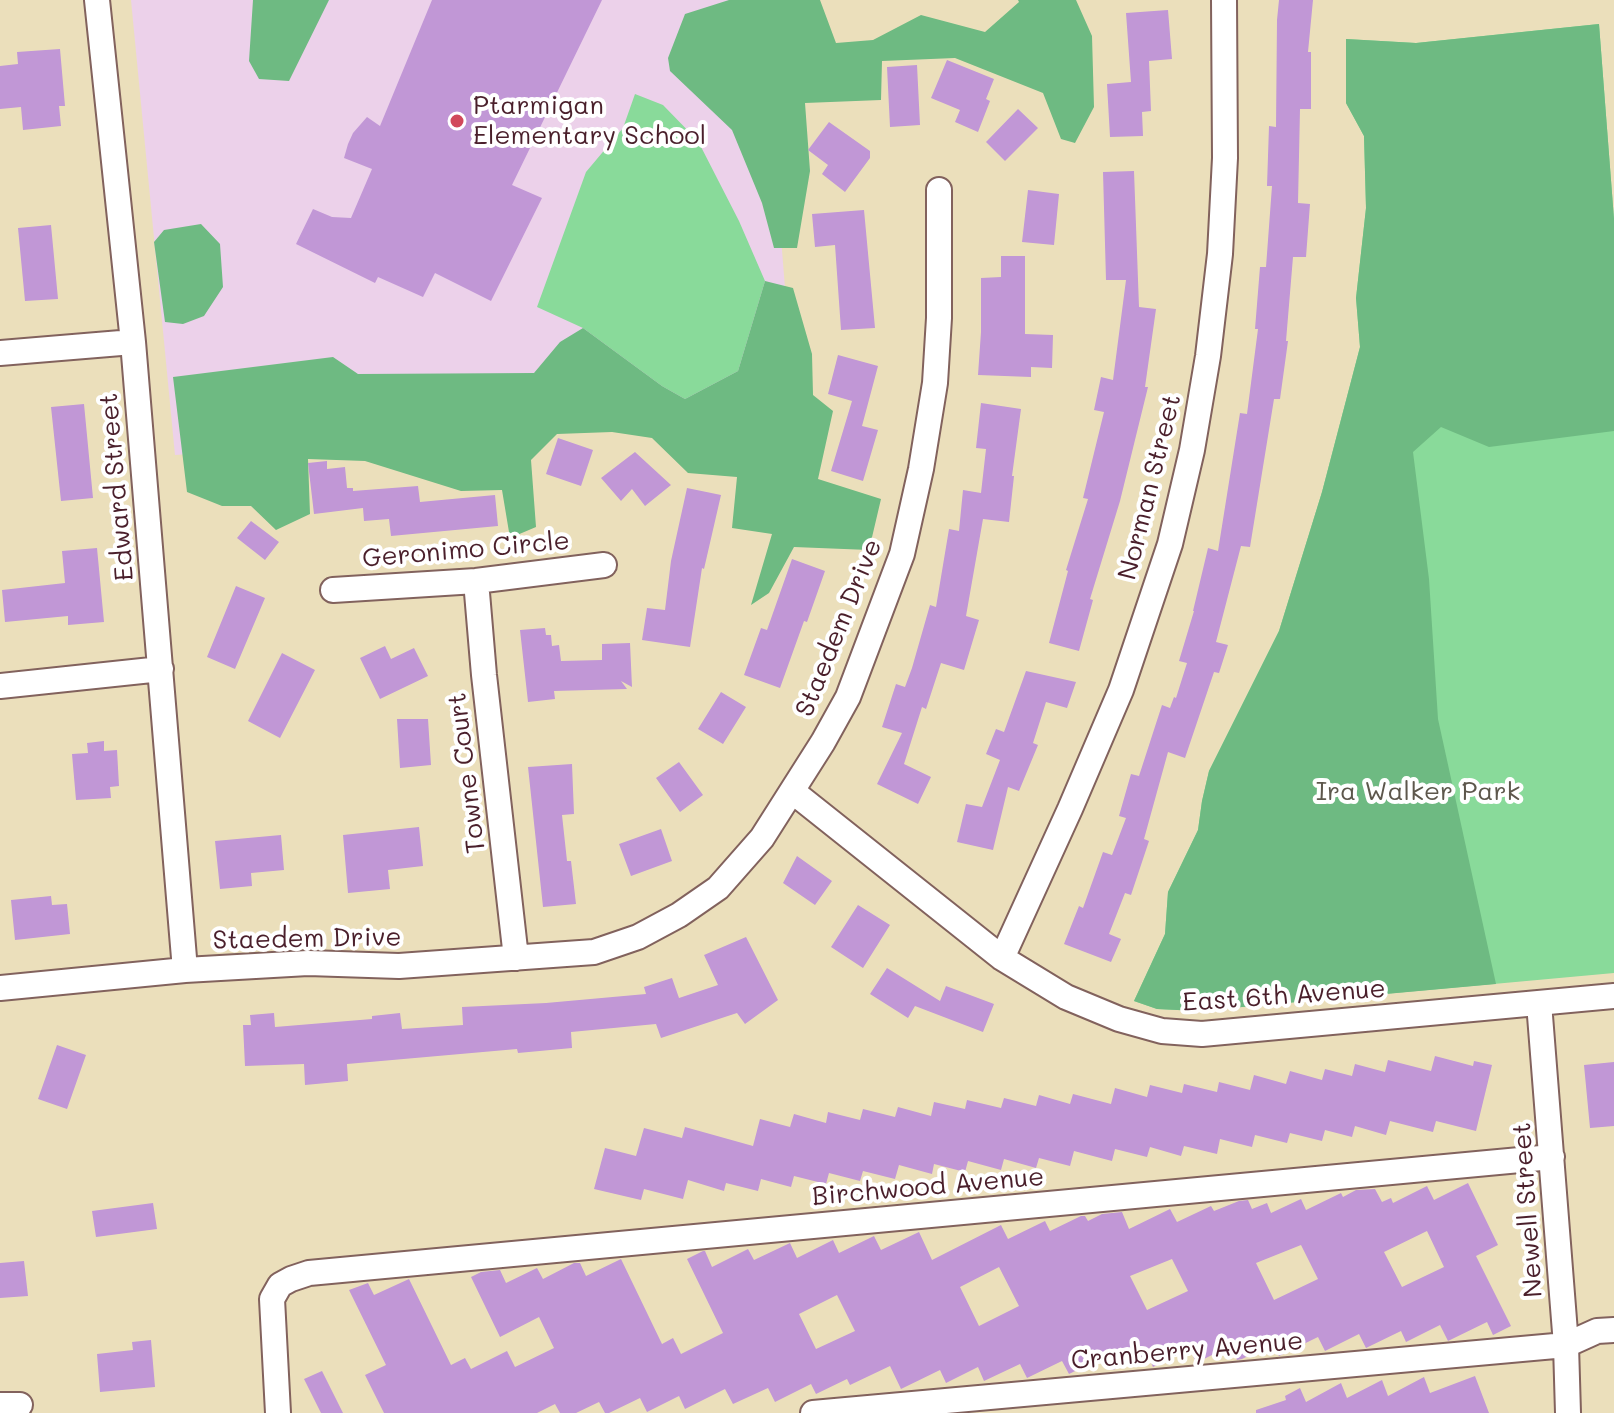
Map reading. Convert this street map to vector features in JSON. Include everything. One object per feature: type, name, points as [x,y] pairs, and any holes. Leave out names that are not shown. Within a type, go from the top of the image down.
[{"type":"street","name":"Edward Street","points":[[97,0],[133,342],[185,970]]},
{"type":"street","name":"Norman Street","points":[[1002,958],[1121,690],[1170,544],[1189,463],[1208,356],[1220,254],[1225,158],[1224,0]]},
{"type":"street","name":"Staedem Drive","points":[[185,970],[308,963],[399,966],[594,952],[638,937],[679,915],[718,888],[762,838],[848,697],[902,554],[921,469],[935,383],[939,318],[939,190]]},
{"type":"street","points":[[0,353],[133,342]]},
{"type":"street","name":"Geronimo Circle","points":[[333,590],[476,581],[604,565]]},
{"type":"street","name":"Towne Court","points":[[476,581],[516,958]]},
{"type":"street","points":[[0,686],[161,669]]},
{"type":"street","name":"East 6th Avenue","points":[[792,791],[1002,958],[1066,997],[1119,1019],[1162,1031],[1202,1034],[1614,996]]},
{"type":"street","points":[[0,988],[185,970]]},
{"type":"street","name":"Newell Street","points":[[1539,1003],[1566,1345],[1568,1413]]},
{"type":"street","name":"Birchwood Avenue","points":[[278,1413],[272,1299],[280,1285],[309,1273],[1552,1157]]},
{"type":"street","name":"Cranberry Avenue","points":[[813,1413],[1566,1345],[1597,1331],[1614,1330]]},
{"type":"shaded area","name":"Ptarmigan Elementary School","points":[[131,0],[762,0],[795,413],[175,455]]},
{"type":"green space","points":[[253,0],[329,0],[289,81],[259,79],[249,61]]},
{"type":"green space","points":[[729,0],[820,0],[836,43],[873,40],[921,15],[985,32],[1018,0],[1076,0],[1092,36],[1094,107],[1075,143],[1061,139],[1043,93],[955,58],[882,61],[881,100],[805,103],[810,171],[797,248],[774,248],[762,203],[732,130],[670,71],[668,58],[685,14]]},
{"type":"green space","name":"Ira Walker Park","points":[[1599,24],[1614,219],[1614,973],[1198,1011],[1157,1009],[1134,1001],[1165,934],[1168,892],[1198,830],[1209,771],[1279,631],[1322,492],[1360,347],[1356,298],[1366,208],[1364,136],[1346,103],[1346,39],[1416,43]]},
{"type":"green space","name":"Ira Walker Park","points":[[1599,24],[1614,219],[1614,431],[1489,447],[1441,427],[1413,452],[1429,579],[1438,719],[1496,984],[1198,1011],[1157,1009],[1134,1001],[1165,934],[1168,892],[1198,830],[1209,771],[1279,631],[1322,492],[1360,347],[1356,298],[1366,208],[1364,136],[1346,103],[1346,39],[1416,43]]},
{"type":"green space","points":[[635,94],[663,105],[698,141],[739,221],[765,281],[738,371],[685,399],[662,386],[583,328],[537,307],[586,172],[623,128]]},
{"type":"green space","points":[[201,224],[220,244],[223,287],[204,316],[183,324],[165,322],[154,242],[164,230]]},
{"type":"green space","points":[[765,281],[793,288],[812,354],[813,395],[833,411],[818,479],[881,499],[869,550],[794,547],[769,593],[751,605],[772,534],[732,528],[737,477],[688,473],[652,438],[612,432],[557,434],[531,460],[536,527],[510,538],[502,490],[461,491],[365,461],[308,459],[310,514],[276,530],[251,506],[222,506],[187,492],[173,377],[333,357],[358,374],[534,373],[560,342],[583,328],[662,386],[685,399],[738,371]]},
{"type":"building","name":"Ptarmigan Elementary School","points":[[432,0],[602,0],[512,185],[542,198],[491,301],[435,273],[423,297],[378,277],[375,283],[296,244],[313,209],[332,217],[351,218],[372,169],[344,158],[348,144],[367,117],[380,126]]},
{"type":"building","points":[[1279,0],[1313,0],[1308,52],[1311,52],[1311,109],[1300,109],[1298,203],[1310,204],[1306,257],[1293,257],[1288,341],[1280,399],[1274,399],[1250,547],[1241,546],[1216,642],[1228,645],[1219,673],[1214,672],[1185,758],[1168,752],[1144,839],[1149,841],[1131,895],[1125,893],[1109,934],[1121,939],[1111,962],[1064,944],[1079,906],[1083,908],[1103,852],[1112,855],[1126,818],[1119,816],[1131,774],[1139,776],[1162,705],[1170,708],[1176,698],[1187,663],[1179,661],[1208,548],[1218,551],[1240,413],[1247,414],[1258,329],[1255,329],[1260,267],[1266,267],[1272,186],[1267,186],[1269,126],[1276,127]]},
{"type":"building","points":[[1168,10],[1172,59],[1149,61],[1151,111],[1142,112],[1143,136],[1110,137],[1107,84],[1131,82],[1126,13]]},
{"type":"building","points":[[60,49],[65,106],[59,106],[61,126],[23,130],[21,107],[0,109],[0,66],[18,64],[17,52]]},
{"type":"building","points":[[947,60],[994,79],[986,99],[990,101],[978,132],[955,122],[960,110],[931,98]]},
{"type":"building","points":[[917,65],[920,125],[890,127],[887,67]]},
{"type":"building","points":[[1018,109],[1038,128],[1005,161],[986,142]]},
{"type":"building","points":[[829,122],[870,151],[870,158],[845,192],[822,174],[828,165],[808,150]]},
{"type":"building","points":[[1134,171],[1139,307],[1156,309],[1145,387],[1148,387],[1120,501],[1090,599],[1093,600],[1079,651],[1049,643],[1066,570],[1088,499],[1083,498],[1104,412],[1094,410],[1101,377],[1113,380],[1126,280],[1106,280],[1103,172]]},
{"type":"building","points":[[1028,190],[1059,194],[1054,245],[1022,242]]},
{"type":"building","points":[[864,210],[875,328],[841,330],[835,245],[815,247],[812,214]]},
{"type":"building","points":[[51,225],[58,299],[25,301],[18,228]]},
{"type":"building","points":[[1001,256],[1025,256],[1025,334],[1053,335],[1052,368],[1031,367],[1031,377],[978,375],[981,278],[1001,277]]},
{"type":"building","points":[[838,355],[878,366],[862,426],[878,430],[863,481],[831,471],[852,401],[828,394]]},
{"type":"building","points":[[981,403],[1021,409],[1009,522],[983,519],[966,616],[979,620],[964,670],[941,663],[926,709],[922,707],[904,764],[931,777],[918,804],[877,784],[902,733],[882,727],[896,684],[905,687],[930,605],[936,607],[949,529],[959,531],[963,490],[981,493],[986,449],[976,448]]},
{"type":"building","points":[[84,404],[93,498],[61,501],[51,407]]},
{"type":"building","points":[[558,438],[593,450],[581,486],[546,474]]},
{"type":"building","points":[[635,452],[671,485],[645,506],[632,489],[621,501],[601,478]]},
{"type":"building","points":[[327,461],[327,469],[345,467],[347,488],[353,488],[353,491],[418,486],[420,502],[495,495],[498,526],[391,536],[389,519],[364,521],[363,508],[314,514],[308,463]]},
{"type":"building","points":[[687,488],[721,495],[702,568],[690,647],[642,640],[647,608],[665,610],[671,561]]},
{"type":"building","points":[[251,521],[279,542],[265,560],[237,538]]},
{"type":"building","points":[[97,548],[104,622],[68,625],[68,616],[5,622],[2,590],[65,583],[62,551]]},
{"type":"building","points":[[792,559],[825,571],[780,688],[744,675],[761,628],[767,630]]},
{"type":"building","points":[[236,586],[265,598],[235,669],[207,657]]},
{"type":"building","points":[[545,628],[546,635],[551,635],[552,646],[559,645],[561,661],[602,660],[602,644],[630,643],[632,687],[621,681],[627,689],[554,691],[555,699],[528,702],[520,630]]},
{"type":"building","points":[[385,646],[391,659],[414,648],[428,676],[380,699],[360,658]]},
{"type":"building","points":[[282,653],[315,670],[280,738],[248,721]]},
{"type":"building","points":[[1026,671],[1076,682],[1067,708],[1046,702],[1033,743],[1038,745],[1019,791],[1008,787],[993,850],[957,842],[966,804],[982,807],[1000,760],[986,754],[996,729],[1004,732]]},
{"type":"building","points":[[721,692],[746,707],[723,744],[698,729]]},
{"type":"building","points":[[397,719],[428,719],[431,765],[400,768]]},
{"type":"building","points":[[104,741],[104,751],[117,750],[119,786],[110,787],[111,798],[76,800],[72,754],[88,753],[87,743]]},
{"type":"building","points":[[679,762],[703,795],[680,812],[656,778]]},
{"type":"building","points":[[572,764],[574,814],[562,815],[576,904],[543,907],[528,767]]},
{"type":"building","points":[[419,827],[423,866],[388,870],[390,889],[348,893],[343,835]]},
{"type":"building","points":[[661,829],[672,861],[631,876],[619,844]]},
{"type":"building","points":[[281,835],[284,870],[251,873],[252,886],[220,889],[215,841]]},
{"type":"building","points":[[797,856],[832,881],[815,905],[783,883]]},
{"type":"building","points":[[51,896],[52,905],[67,904],[70,934],[15,940],[11,900]]},
{"type":"building","points":[[858,905],[890,925],[863,968],[831,947]]},
{"type":"building","points":[[746,937],[778,1000],[745,1024],[737,1013],[661,1038],[656,1024],[571,1032],[572,1048],[518,1053],[517,1049],[347,1064],[348,1081],[305,1085],[304,1064],[245,1066],[243,1025],[251,1025],[250,1015],[274,1013],[275,1027],[372,1019],[372,1016],[400,1013],[402,1029],[463,1025],[462,1007],[646,994],[644,987],[672,978],[679,998],[718,985],[704,955]]},
{"type":"building","points":[[887,968],[940,1001],[946,986],[994,1004],[983,1032],[915,1006],[908,1018],[870,994]]},
{"type":"building","points":[[57,1045],[86,1055],[67,1109],[38,1099]]},
{"type":"building","points":[[1435,1056],[1473,1066],[1474,1061],[1492,1065],[1476,1131],[1436,1121],[1433,1132],[1390,1121],[1386,1135],[1355,1126],[1352,1137],[1325,1130],[1322,1141],[1290,1133],[1287,1143],[1255,1135],[1252,1147],[1220,1139],[1217,1154],[1184,1146],[1181,1156],[1150,1147],[1147,1157],[1115,1149],[1112,1161],[1074,1151],[1070,1166],[1039,1158],[1036,1168],[1004,1159],[1001,1170],[968,1161],[965,1172],[934,1164],[932,1174],[899,1165],[895,1179],[863,1171],[860,1181],[829,1173],[826,1184],[794,1176],[791,1187],[761,1179],[758,1191],[726,1183],[724,1191],[688,1180],[683,1199],[644,1189],[641,1200],[594,1189],[605,1148],[636,1156],[644,1128],[682,1138],[685,1127],[753,1146],[760,1119],[790,1127],[794,1114],[826,1123],[828,1112],[860,1120],[863,1109],[895,1117],[898,1107],[931,1116],[934,1102],[965,1109],[967,1100],[1001,1108],[1004,1098],[1036,1106],[1039,1095],[1070,1104],[1073,1094],[1111,1104],[1115,1088],[1147,1097],[1150,1085],[1182,1093],[1184,1084],[1217,1092],[1219,1082],[1250,1090],[1254,1075],[1286,1084],[1290,1071],[1322,1080],[1325,1069],[1352,1076],[1355,1064],[1385,1072],[1388,1060],[1431,1071]]},
{"type":"building","points":[[1614,1062],[1614,1126],[1590,1128],[1584,1065]]},
{"type":"building","points":[[1468,1183],[1498,1245],[1476,1256],[1511,1326],[1493,1335],[1487,1322],[1448,1341],[1440,1325],[1406,1342],[1401,1331],[1366,1348],[1359,1334],[1325,1351],[1318,1337],[1279,1356],[1273,1344],[1237,1360],[1230,1346],[1196,1363],[1190,1349],[1153,1367],[1147,1354],[1113,1370],[1106,1356],[1069,1374],[1062,1361],[1027,1378],[1020,1364],[984,1381],[978,1367],[946,1383],[940,1370],[901,1389],[890,1366],[850,1385],[847,1379],[816,1394],[811,1384],[775,1402],[768,1388],[733,1404],[725,1389],[685,1409],[679,1396],[647,1412],[640,1398],[609,1413],[605,1413],[599,1402],[576,1413],[560,1413],[555,1404],[537,1413],[384,1413],[365,1375],[386,1365],[349,1290],[368,1283],[374,1295],[409,1279],[451,1365],[465,1358],[471,1369],[507,1351],[515,1367],[554,1348],[539,1317],[500,1337],[471,1277],[481,1272],[500,1270],[506,1283],[537,1268],[543,1279],[574,1263],[580,1263],[586,1276],[621,1259],[662,1344],[673,1338],[681,1354],[723,1333],[687,1259],[703,1251],[712,1267],[748,1249],[754,1260],[790,1243],[797,1258],[833,1240],[839,1253],[874,1236],[881,1250],[919,1232],[932,1260],[1001,1225],[1008,1239],[1045,1221],[1050,1231],[1081,1216],[1088,1221],[1102,1214],[1122,1212],[1129,1229],[1170,1209],[1177,1222],[1211,1206],[1214,1211],[1248,1200],[1252,1209],[1267,1203],[1271,1213],[1301,1199],[1306,1210],[1341,1193],[1343,1197],[1356,1190],[1375,1189],[1382,1202],[1391,1198],[1393,1203],[1427,1186],[1434,1200]],"holes":[[[1427,1231],[1444,1267],[1402,1287],[1384,1252]],[[1301,1245],[1318,1279],[1274,1300],[1256,1263]],[[1172,1259],[1188,1291],[1147,1310],[1130,1276]],[[999,1267],[1019,1306],[979,1326],[960,1287]],[[837,1295],[855,1331],[816,1349],[799,1314]]]},
{"type":"building","points":[[153,1203],[157,1229],[96,1237],[92,1211]]},
{"type":"building","points":[[24,1261],[28,1296],[0,1298],[0,1263]]},
{"type":"building","points":[[151,1340],[155,1387],[100,1392],[97,1354],[133,1350],[132,1342]]},
{"type":"building","points":[[322,1371],[343,1413],[321,1413],[304,1379]]},
{"type":"building","points":[[1475,1376],[1489,1413],[1256,1413],[1256,1410],[1286,1400],[1285,1396],[1300,1388],[1306,1402],[1341,1383],[1347,1398],[1382,1380],[1388,1396],[1424,1377],[1430,1393]]},
{"type":"place","name":"Ptarmigan Elementary School","points":[[457,121]]}]
